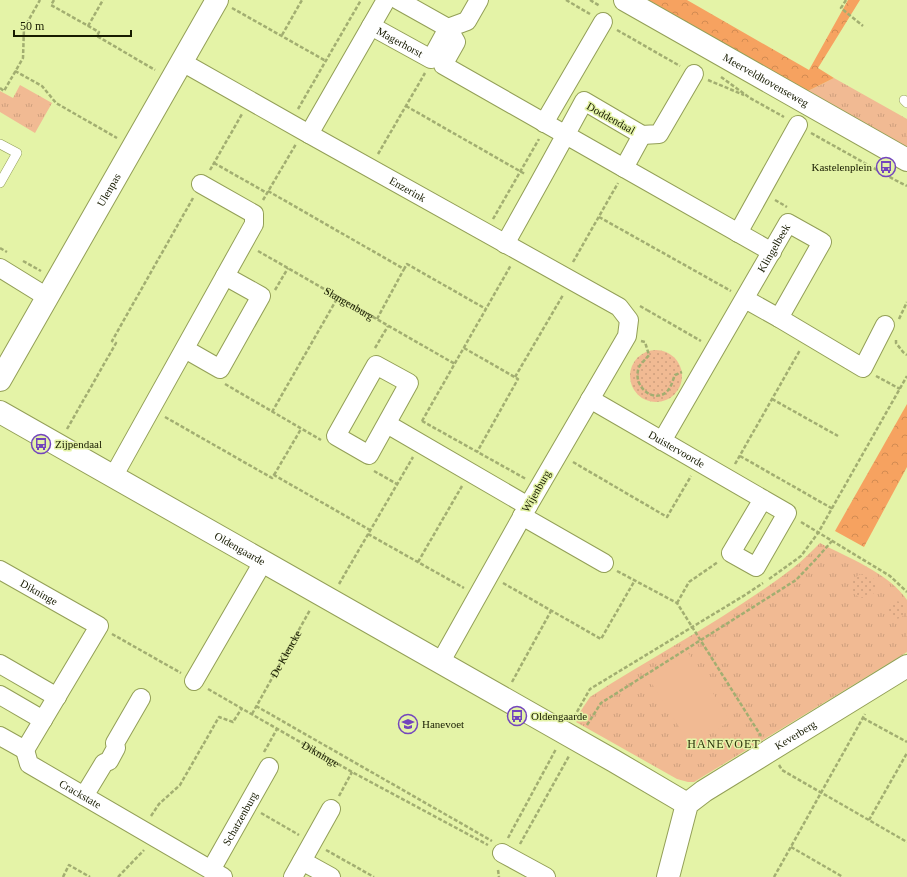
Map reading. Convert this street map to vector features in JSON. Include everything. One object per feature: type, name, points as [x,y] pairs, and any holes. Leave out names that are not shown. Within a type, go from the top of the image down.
[{"type":"street","name":"Magerhorst","points":[[310,129],[386,0]]},
{"type":"street","points":[[398,0],[448,28],[456,42],[443,65],[772,252]]},
{"type":"street","points":[[448,28],[467,22],[479,0]]},
{"type":"street","name":"Meerveldhovenseweg","points":[[625,0],[907,160]]},
{"type":"street","name":"Ulenpas","points":[[0,380],[177,71],[228,6]]},
{"type":"street","points":[[546,124],[603,22]]},
{"type":"street","name":"Magerhorst","points":[[371,26],[431,59],[448,28]]},
{"type":"street","name":"Enzerink","points":[[177,71],[310,129],[512,242],[568,279],[619,307],[628,328]]},
{"type":"street","points":[[642,135],[658,134],[694,74]]},
{"type":"street","name":"Doddendaal","points":[[512,242],[540,182],[584,101],[642,135],[625,169]]},
{"type":"street","points":[[738,233],[798,125]]},
{"type":"street","points":[[113,477],[254,224],[254,214],[201,184]]},
{"type":"street","name":"Klingelbeek","points":[[662,441],[788,223],[822,242],[779,318]]},
{"type":"street","points":[[0,268],[47,297]]},
{"type":"street","points":[[184,349],[220,369],[261,296],[225,276]]},
{"type":"street","points":[[745,299],[863,368],[885,324]]},
{"type":"street","name":"Wijenburg","points":[[440,663],[590,399],[628,328]]},
{"type":"street","points":[[376,365],[409,383],[387,424],[370,455],[336,436],[376,365]]},
{"type":"street","name":"Duistervoorde","points":[[590,399],[788,513]]},
{"type":"street","name":"Oldengaarde","points":[[0,412],[263,562],[333,589],[440,663],[687,804]]},
{"type":"street","points":[[387,424],[468,471],[604,563]]},
{"type":"street","points":[[763,499],[731,553],[756,567],[788,513]]},
{"type":"street","points":[[194,681],[263,562]]},
{"type":"street","name":"Dikninge","points":[[0,570],[99,626]]},
{"type":"street","points":[[0,736],[25,750],[99,626]]},
{"type":"street","points":[[0,664],[57,697]]},
{"type":"street","name":"Keverberg","points":[[687,804],[704,791],[907,666]]},
{"type":"street","points":[[0,695],[43,720]]},
{"type":"street","points":[[84,796],[104,763],[109,761],[116,748],[115,743],[141,698]]},
{"type":"street","name":"Crackstate","points":[[25,750],[28,764],[148,834]]},
{"type":"street","name":"Schatzenburg","points":[[148,834],[217,873],[247,805],[269,767]]},
{"type":"street","points":[[668,877],[687,804]]},
{"type":"street","points":[[293,877],[331,809]]},
{"type":"street","points":[[508,849],[546,877]]},
{"type":"street","points":[[302,861],[331,877]]},
{"type":"lane","points":[[0,144],[17,153],[0,183]]},
{"type":"path","points":[[0,88],[4,91],[23,58],[24,28],[40,0]]},
{"type":"path","points":[[54,0],[51,5],[99,32],[97,36],[177,71]]},
{"type":"path","points":[[88,26],[103,0]]},
{"type":"path","points":[[282,36],[302,0]]},
{"type":"path","points":[[298,110],[361,0]]},
{"type":"path","points":[[566,0],[694,74],[750,98],[907,186]]},
{"type":"path","points":[[846,0],[841,8],[863,26]]},
{"type":"path","points":[[228,6],[326,60]]},
{"type":"path","points":[[384,159],[377,155],[432,62],[431,59]]},
{"type":"path","points":[[15,71],[42,86],[56,103],[133,147]]},
{"type":"path","points":[[254,214],[267,192],[310,129],[298,110],[291,106]]},
{"type":"path","points":[[406,106],[540,182]]},
{"type":"path","points":[[74,433],[66,429],[116,343],[112,341],[201,184],[244,112]]},
{"type":"path","points":[[333,589],[368,534],[416,441],[422,421],[486,309],[512,242],[492,220],[546,124]]},
{"type":"path","points":[[214,163],[404,269]]},
{"type":"path","points":[[418,562],[518,379],[516,377],[625,169]]},
{"type":"path","points":[[599,217],[745,299]]},
{"type":"path","name":"Slangenburg","points":[[244,243],[455,364]]},
{"type":"path","points":[[377,319],[407,264],[486,309]]},
{"type":"path","points":[[261,296],[274,293],[288,268]]},
{"type":"path","points":[[272,412],[338,297]]},
{"type":"path","points":[[633,302],[716,349]]},
{"type":"path","points":[[647,310],[628,328],[645,342],[649,355],[639,367],[638,384],[644,391],[653,396],[663,395],[669,390],[675,375],[686,370],[704,370]]},
{"type":"path","points":[[376,365],[375,348],[388,326]]},
{"type":"path","points":[[727,478],[808,336]]},
{"type":"path","points":[[464,348],[516,377]]},
{"type":"path","points":[[220,369],[222,382],[272,412],[322,440],[336,436]]},
{"type":"path","points":[[877,376],[900,389]]},
{"type":"path","points":[[818,533],[907,376]]},
{"type":"path","points":[[772,399],[838,436]]},
{"type":"path","points":[[151,409],[272,478],[301,428]]},
{"type":"path","points":[[422,421],[524,479],[529,478]]},
{"type":"path","points":[[558,453],[667,517],[699,462]]},
{"type":"path","points":[[740,456],[832,509]]},
{"type":"path","points":[[274,475],[370,530]]},
{"type":"path","points":[[788,513],[818,533],[890,576],[907,592]]},
{"type":"path","points":[[368,534],[478,595]]},
{"type":"path","points":[[508,849],[571,737],[601,703],[796,580],[832,541]]},
{"type":"path","points":[[677,603],[689,582],[731,553]]},
{"type":"path","points":[[604,563],[677,603],[782,770],[907,842]]},
{"type":"path","points":[[502,583],[601,639],[635,580]]},
{"type":"path","name":"De Klencke","points":[[252,714],[333,589]]},
{"type":"path","points":[[512,682],[552,611]]},
{"type":"path","name":"Dikninge","points":[[99,626],[352,772],[508,849]]},
{"type":"path","points":[[508,849],[571,737],[590,689],[692,627]]},
{"type":"path","points":[[256,706],[508,849]]},
{"type":"path","points":[[118,877],[148,846],[148,834],[159,804],[180,785],[220,717],[234,722],[242,708]]},
{"type":"path","points":[[774,877],[868,709]]},
{"type":"path","points":[[863,718],[907,742]]},
{"type":"path","points":[[269,767],[263,763],[262,756],[277,729]]},
{"type":"path","points":[[870,820],[907,753]]},
{"type":"path","points":[[331,809],[352,772]]},
{"type":"path","points":[[247,805],[374,877]]},
{"type":"path","points":[[791,847],[843,877]]},
{"type":"path","points":[[62,877],[69,865],[90,877]]},
{"type":"green space","points":[[645,0],[687,0],[809,70],[848,0],[860,0],[818,68],[834,78],[806,92]]},
{"type":"green space","points":[[834,78],[907,119],[907,149],[806,92]]},
{"type":"green space","points":[[20,85],[52,103],[35,133],[0,112],[0,91],[13,98]]},
{"type":"green space","points":[[656,350],[670,354],[678,362],[682,376],[678,390],[670,398],[656,402],[642,398],[634,390],[630,376],[634,362],[642,354]]},
{"type":"green space","points":[[907,404],[907,467],[864,547],[835,531]]},
{"type":"green space","points":[[820,543],[855,560],[879,574],[890,582],[907,600],[907,652],[694,782],[677,779],[576,722],[580,712],[590,697],[744,603],[793,568]]},
{"type":"green space","points":[[864,574],[869,575],[875,581],[875,591],[869,597],[864,598],[859,597],[853,591],[852,586],[853,581],[859,575]]},
{"type":"green space","points":[[892,601],[900,601],[905,606],[903,617],[900,619],[892,619],[887,614],[887,606]]},
{"type":"green space","points":[[687,651],[730,721],[691,746],[647,676]]},
{"type":"place","name":"Kastelenplein","points":[[886,167]]},
{"type":"place","name":"Zijpendaal","points":[[41,444]]},
{"type":"place","name":"Oldengaarde","points":[[517,716]]},
{"type":"place","name":"Hanevoet","points":[[408,724]]},
{"type":"district","name":"HANEVOET","points":[[724,744]]}]
